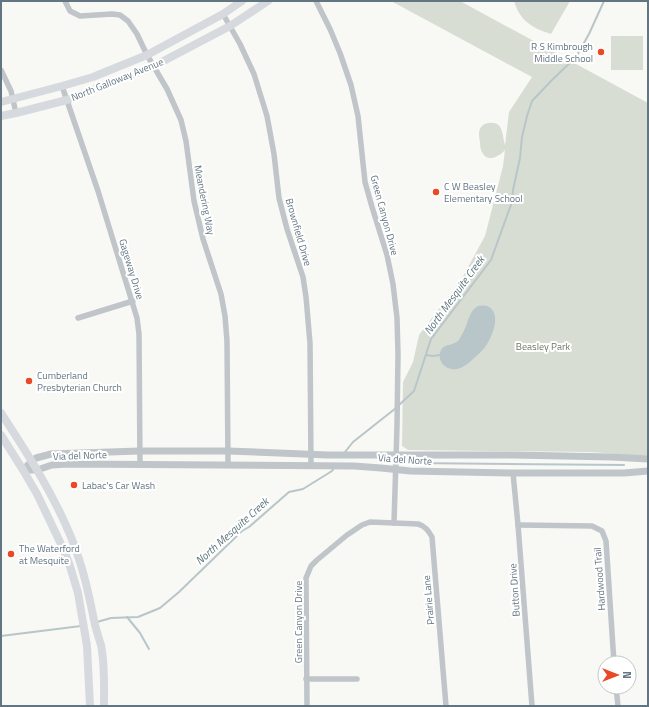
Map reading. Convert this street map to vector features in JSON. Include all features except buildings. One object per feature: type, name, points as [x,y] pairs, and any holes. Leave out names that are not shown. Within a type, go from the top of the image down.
[{"type":"main road","name":"North Galloway Avenue","points":[[1,102],[13,100],[93,77],[147,55],[223,14],[242,1]]},
{"type":"main road","name":"North Galloway Avenue","points":[[1,116],[67,100],[154,66],[230,26],[268,1]]},
{"type":"main road","points":[[1,413],[47,487],[71,537],[88,590],[101,646],[104,678],[104,706]]},
{"type":"main road","points":[[1,436],[23,470],[44,508],[69,563],[78,593],[87,646],[90,706]]},
{"type":"main road","points":[[69,563],[78,557]]},
{"type":"street","name":"Meandering Way","points":[[65,1],[70,11],[80,16],[112,14],[120,15],[128,21],[137,34],[147,55],[167,89],[181,120],[186,141],[194,201],[201,232],[221,294],[225,316],[227,341],[228,465]]},
{"type":"street","name":"Green Canyon Drive","points":[[316,1],[330,29],[351,85],[358,116],[366,182],[387,255],[396,300],[398,333],[396,456]]},
{"type":"street","name":"Brownfield Drive","points":[[223,14],[240,44],[254,74],[267,116],[274,154],[279,198],[303,277],[310,343],[311,466]]},
{"type":"street","points":[[1,70],[11,91],[16,113]]},
{"type":"street","name":"Gageway Drive","points":[[62,86],[98,191],[137,318],[140,334],[140,465]]},
{"type":"street","points":[[78,318],[132,301]]},
{"type":"street","name":"Via del Norte","points":[[23,470],[36,458],[51,454],[140,451],[228,451],[311,455],[612,457],[648,460]]},
{"type":"street","points":[[394,523],[396,456]]},
{"type":"street","name":"Via del Norte","points":[[23,470],[37,470],[52,465],[68,464],[354,466],[410,471],[513,473],[648,472]]},
{"type":"street","name":"Button Drive","points":[[513,473],[532,706]]},
{"type":"street","name":"Green Canyon Drive","points":[[307,706],[305,586],[306,578],[311,566],[347,535],[362,525],[370,522],[394,523]]},
{"type":"street","name":"Prairie Lane","points":[[394,523],[422,525],[428,529],[432,537],[446,706]]},
{"type":"street","name":"Hardwood Trail","points":[[518,526],[592,526],[602,531],[606,541],[613,655]]},
{"type":"street","points":[[306,679],[357,679]]},
{"type":"street","points":[[617,695],[618,706]]},
{"type":"green space","name":"Beasley Park","points":[[391,1],[460,1],[648,103],[648,456],[594,452],[408,450],[402,446],[403,382],[413,362],[419,335],[461,280],[485,236],[503,166],[505,150],[500,155],[493,158],[487,157],[481,151],[479,136],[481,127],[489,123],[497,124],[502,130],[505,145],[509,112],[532,77]]},
{"type":"green space","points":[[514,1],[570,1],[551,34],[538,29],[523,19]]},
{"type":"green space","points":[[611,36],[643,36],[643,70],[611,70]]},
{"type":"shaded area","points":[[478,306],[487,306],[492,309],[494,313],[494,330],[489,340],[485,347],[464,366],[459,369],[446,367],[440,358],[441,350],[445,346],[459,340],[471,312]]},
{"type":"waterway","name":"North Mesquite Creek","points":[[399,405],[414,391],[431,339],[491,260],[512,202],[520,158],[522,137],[532,101],[576,57],[589,34],[604,1]]},
{"type":"waterway","points":[[426,355],[440,355]]},
{"type":"waterway","name":"North Mesquite Creek","points":[[345,452],[353,442],[396,408]]},
{"type":"waterway","points":[[413,463],[624,465]]},
{"type":"waterway","name":"North Mesquite Creek","points":[[97,622],[111,618],[138,617],[160,608],[179,592],[242,531],[249,527],[289,492],[303,489],[332,471],[334,468]]},
{"type":"waterway","points":[[127,617],[140,633],[149,649]]},
{"type":"waterway","name":"North Mesquite Creek","points":[[1,636],[81,626]]},
{"type":"place","name":"R S Kimbrough Middle School","points":[[601,52]]},
{"type":"place","name":"C W Beasley Elementary School","points":[[436,192]]},
{"type":"place","name":"Cumberland Presbyterian Church","points":[[29,381]]},
{"type":"place","name":"Labac's Car Wash","points":[[74,485]]},
{"type":"place","name":"The Waterford at Mesquite","points":[[11,554]]}]
